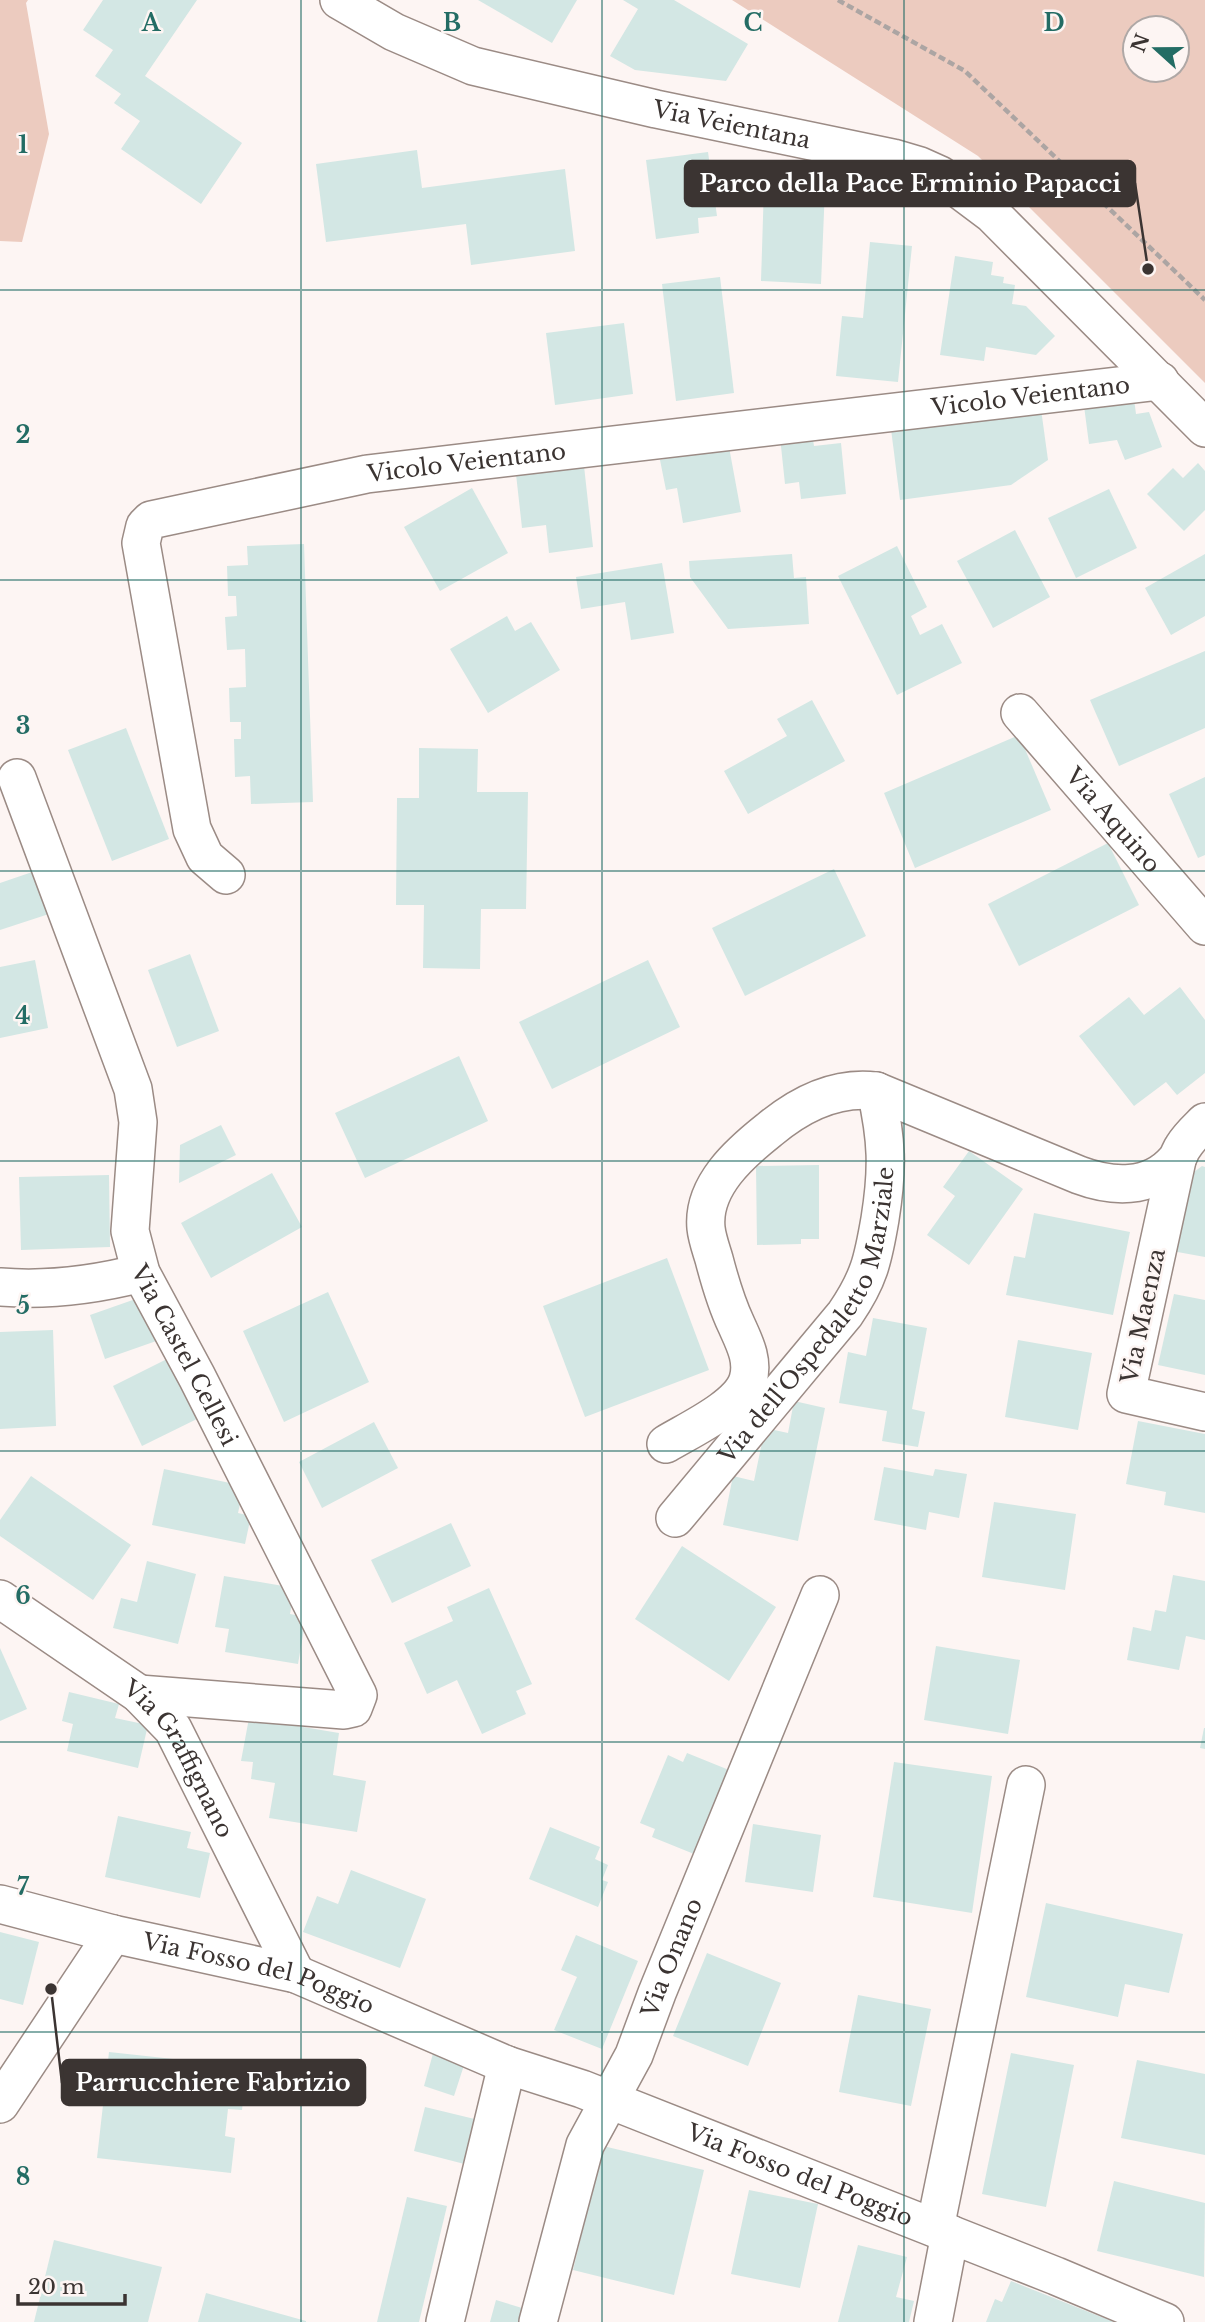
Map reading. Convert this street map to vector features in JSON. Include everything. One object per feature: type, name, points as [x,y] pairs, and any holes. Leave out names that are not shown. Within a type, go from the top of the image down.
[{"type":"street","name":"Via Veientana","points":[[339,0],[394,32],[473,66],[644,106],[892,158],[940,175],[992,215],[1205,428]]},
{"type":"street","name":"Vicolo Veientano","points":[[226,875],[205,857],[192,829],[141,543],[142,533],[151,520],[367,474],[1160,382]]},
{"type":"street","name":"Via Aquino","points":[[1020,713],[1205,926]]},
{"type":"street","name":"Via Castel Cellesi","points":[[17,778],[134,1090],[138,1122],[130,1231],[141,1273],[197,1377],[358,1695],[353,1708],[344,1710],[139,1694]]},
{"type":"street","name":"Via dell'Ospedaletto Marziale","points":[[675,1518],[845,1314],[868,1276],[873,1261],[887,1175],[885,1138],[876,1091]]},
{"type":"street","name":"Via dell'Ospedaletto Marziale","points":[[666,1444],[737,1398],[748,1379],[749,1356],[724,1299],[706,1229],[708,1205],[716,1185],[733,1162],[797,1109],[837,1092],[876,1091],[1079,1175],[1120,1185],[1144,1181],[1167,1168],[1177,1160],[1189,1139],[1205,1122]]},
{"type":"street","name":"Via Maenza","points":[[1177,1160],[1126,1394],[1205,1412]]},
{"type":"street","points":[[0,1287],[81,1287],[141,1273]]},
{"type":"street","name":"Via Onano","points":[[538,2322],[585,2145],[634,2055],[820,1595]]},
{"type":"street","name":"Via Graffignano","points":[[0,1599],[139,1694],[165,1718],[184,1745],[296,1974]]},
{"type":"street","name":"Via Fosso del Poggio","points":[[933,2322],[943,2231],[1026,1785]]},
{"type":"street","name":"Via Fosso del Poggio","points":[[0,1904],[113,1934],[296,1974],[507,2065],[582,2089],[943,2231],[1165,2322]]},
{"type":"street","points":[[0,2104],[113,1934]]},
{"type":"street","points":[[445,2322],[507,2065]]},
{"type":"path","points":[[838,0],[965,71],[1205,300]]},
{"type":"shaded area","points":[[0,0],[28,0],[26,3],[49,134],[22,242],[0,241]]},
{"type":"shaded area","points":[[732,0],[1205,0],[1205,383],[978,156]]},
{"type":"building","points":[[103,0],[197,0],[145,76],[242,143],[201,204],[121,149],[140,121],[114,103],[121,94],[95,76],[113,50],[83,30]]},
{"type":"building","points":[[478,0],[577,0],[552,43]]},
{"type":"building","points":[[623,0],[674,0],[748,44],[726,81],[635,70],[610,56],[638,9]]},
{"type":"building","points":[[417,150],[422,188],[565,169],[575,251],[471,265],[466,224],[326,242],[316,164]]},
{"type":"building","points":[[708,152],[717,216],[698,218],[699,233],[656,239],[646,160]]},
{"type":"building","points":[[764,186],[825,188],[821,284],[761,281]]},
{"type":"building","points":[[870,242],[912,246],[898,382],[836,376],[842,316],[863,318]]},
{"type":"building","points":[[955,256],[993,262],[991,275],[1004,277],[1003,283],[1015,285],[1012,304],[1026,306],[1055,336],[1036,355],[986,347],[984,361],[940,355]]},
{"type":"building","points":[[720,277],[734,393],[676,401],[662,284]]},
{"type":"building","points":[[624,323],[633,394],[555,405],[546,333]]},
{"type":"building","points":[[1134,399],[1136,414],[1149,412],[1162,447],[1125,460],[1117,440],[1089,444],[1084,406]]},
{"type":"building","points":[[1041,409],[1048,460],[1011,485],[900,500],[891,429]]},
{"type":"building","points":[[812,433],[814,446],[841,443],[846,494],[801,499],[799,482],[785,484],[780,437]]},
{"type":"building","points":[[729,447],[741,512],[683,523],[677,488],[666,490],[660,460]]},
{"type":"building","points":[[1198,463],[1205,471],[1205,510],[1184,531],[1147,494],[1173,468],[1183,478]]},
{"type":"building","points":[[584,466],[593,547],[549,553],[546,525],[522,528],[516,474]]},
{"type":"building","points":[[472,488],[508,553],[440,591],[404,527]]},
{"type":"building","points":[[1109,489],[1137,548],[1076,578],[1048,518]]},
{"type":"building","points":[[1015,530],[1050,597],[993,628],[957,561]]},
{"type":"building","points":[[304,544],[313,802],[251,804],[250,776],[235,777],[234,739],[241,739],[241,722],[230,722],[229,688],[246,687],[245,649],[227,650],[225,617],[237,616],[236,596],[228,596],[227,566],[248,565],[247,546]]},
{"type":"building","points":[[897,546],[927,607],[911,616],[920,635],[942,624],[962,663],[897,695],[838,576]]},
{"type":"building","points":[[792,554],[794,578],[806,577],[809,624],[728,629],[690,577],[689,561]]},
{"type":"building","points":[[1205,554],[1205,616],[1171,635],[1145,588]]},
{"type":"building","points":[[662,563],[674,633],[631,640],[625,602],[581,609],[576,577]]},
{"type":"building","points":[[507,616],[515,631],[531,622],[560,670],[488,713],[450,649]]},
{"type":"building","points":[[1205,651],[1205,728],[1119,766],[1090,700]]},
{"type":"building","points":[[812,700],[845,761],[748,814],[724,771],[787,736],[777,719]]},
{"type":"building","points":[[126,728],[169,839],[112,861],[68,750]]},
{"type":"building","points":[[1019,735],[1051,810],[915,868],[884,793]]},
{"type":"building","points":[[419,748],[478,749],[477,792],[528,792],[526,909],[481,909],[480,969],[423,968],[424,905],[396,905],[397,798],[419,798]]},
{"type":"building","points":[[1205,777],[1205,855],[1198,858],[1169,794]]},
{"type":"building","points":[[1108,843],[1139,905],[1019,966],[988,904]]},
{"type":"building","points":[[41,869],[55,912],[0,930],[0,883]]},
{"type":"building","points":[[834,869],[866,936],[745,996],[712,928]]},
{"type":"building","points":[[190,954],[219,1031],[177,1047],[148,970]]},
{"type":"building","points":[[35,960],[48,1028],[0,1038],[0,967]]},
{"type":"building","points":[[648,960],[680,1027],[552,1089],[519,1022]]},
{"type":"building","points":[[1180,987],[1205,1020],[1205,1073],[1177,1095],[1166,1082],[1134,1106],[1079,1036],[1129,997],[1144,1015]]},
{"type":"building","points":[[459,1056],[488,1121],[365,1178],[335,1113]]},
{"type":"building","points":[[221,1125],[236,1155],[179,1183],[180,1145]]},
{"type":"building","points":[[969,1151],[1023,1189],[969,1265],[927,1235],[955,1196],[943,1187]]},
{"type":"building","points":[[819,1165],[819,1239],[801,1239],[801,1244],[757,1245],[756,1166]]},
{"type":"building","points":[[1202,1166],[1205,1167],[1205,1257],[1172,1251],[1186,1178]]},
{"type":"building","points":[[272,1173],[302,1227],[211,1278],[181,1223]]},
{"type":"building","points":[[109,1175],[110,1247],[21,1250],[19,1177]]},
{"type":"building","points":[[1034,1213],[1130,1232],[1113,1315],[1006,1295],[1014,1256],[1025,1258]]},
{"type":"building","points":[[667,1258],[709,1370],[585,1417],[543,1306]]},
{"type":"building","points":[[328,1292],[369,1382],[284,1422],[243,1331]]},
{"type":"building","points":[[1174,1294],[1205,1300],[1205,1375],[1158,1365]]},
{"type":"building","points":[[147,1295],[162,1339],[105,1359],[90,1315]]},
{"type":"building","points":[[873,1318],[927,1328],[912,1409],[925,1412],[918,1447],[882,1441],[887,1411],[839,1403],[848,1352],[866,1356]]},
{"type":"building","points":[[53,1330],[56,1426],[0,1429],[0,1332]]},
{"type":"building","points":[[1018,1340],[1092,1353],[1078,1430],[1005,1417]]},
{"type":"building","points":[[173,1356],[203,1416],[142,1446],[113,1386]]},
{"type":"building","points":[[794,1401],[825,1408],[798,1541],[723,1525],[733,1476],[754,1481],[765,1428],[788,1433]]},
{"type":"building","points":[[1138,1421],[1205,1434],[1205,1513],[1164,1505],[1166,1492],[1126,1484]]},
{"type":"building","points":[[374,1422],[398,1468],[322,1508],[299,1462]]},
{"type":"building","points":[[884,1467],[933,1476],[935,1469],[967,1474],[959,1518],[929,1512],[926,1530],[874,1520]]},
{"type":"building","points":[[164,1469],[244,1486],[238,1513],[251,1516],[245,1544],[152,1525]]},
{"type":"building","points":[[31,1476],[131,1545],[93,1600],[0,1536],[0,1520]]},
{"type":"building","points":[[994,1502],[1076,1514],[1065,1590],[982,1577]]},
{"type":"building","points":[[451,1523],[471,1566],[392,1603],[371,1560]]},
{"type":"building","points":[[682,1546],[776,1607],[729,1681],[635,1619]]},
{"type":"building","points":[[147,1561],[196,1574],[178,1644],[113,1628],[121,1598],[137,1602]]},
{"type":"building","points":[[1173,1575],[1205,1581],[1205,1640],[1186,1636],[1179,1670],[1127,1660],[1133,1627],[1151,1631],[1155,1610],[1166,1612]]},
{"type":"building","points":[[224,1576],[295,1588],[290,1614],[306,1617],[298,1664],[225,1652],[229,1629],[215,1627]]},
{"type":"building","points":[[489,1588],[532,1684],[516,1691],[526,1714],[482,1734],[457,1680],[427,1694],[404,1643],[453,1621],[447,1607]]},
{"type":"building","points":[[936,1646],[1020,1660],[1008,1734],[924,1720]]},
{"type":"building","points":[[0,1648],[27,1709],[0,1721]]},
{"type":"building","points":[[69,1692],[119,1704],[115,1718],[148,1725],[138,1768],[67,1751],[73,1724],[62,1721]]},
{"type":"building","points":[[249,1718],[339,1733],[333,1775],[366,1781],[357,1832],[269,1818],[275,1783],[251,1779],[253,1762],[241,1761]]},
{"type":"building","points":[[1205,1728],[1205,1749],[1200,1748]]},
{"type":"building","points":[[687,1753],[729,1770],[694,1854],[652,1837],[655,1829],[640,1823],[668,1755],[683,1762]]},
{"type":"building","points":[[894,1762],[992,1776],[972,1913],[873,1897]]},
{"type":"building","points":[[118,1816],[191,1832],[187,1848],[210,1853],[200,1898],[105,1877]]},
{"type":"building","points":[[753,1824],[821,1835],[813,1892],[745,1882]]},
{"type":"building","points":[[550,1827],[600,1847],[595,1859],[608,1865],[602,1880],[608,1882],[598,1907],[529,1879]]},
{"type":"building","points":[[351,1870],[426,1899],[400,1968],[303,1932],[317,1896],[338,1904]]},
{"type":"building","points":[[1046,1903],[1183,1934],[1169,1993],[1125,1984],[1118,2017],[1026,1997]]},
{"type":"building","points":[[0,1932],[39,1942],[23,2005],[0,1999]]},
{"type":"building","points":[[576,1935],[638,1961],[602,2049],[554,2030],[577,1977],[561,1970]]},
{"type":"building","points":[[707,1953],[781,1983],[748,2066],[673,2036]]},
{"type":"building","points":[[858,1995],[931,2009],[911,2106],[839,2092]]},
{"type":"building","points":[[434,2050],[466,2059],[454,2096],[424,2086]]},
{"type":"building","points":[[109,2052],[247,2067],[242,2110],[228,2109],[225,2136],[235,2138],[231,2173],[97,2158]]},
{"type":"building","points":[[1011,2053],[1074,2065],[1046,2207],[982,2194]]},
{"type":"building","points":[[1137,2060],[1205,2074],[1205,2155],[1121,2138]]},
{"type":"building","points":[[425,2107],[487,2122],[476,2167],[414,2151]]},
{"type":"building","points":[[603,2146],[704,2170],[674,2295],[573,2270]]},
{"type":"building","points":[[1114,2181],[1205,2203],[1204,2277],[1097,2251]]},
{"type":"building","points":[[749,2190],[818,2204],[800,2288],[731,2274]]},
{"type":"building","points":[[407,2197],[447,2206],[419,2322],[377,2322]]},
{"type":"building","points":[[54,2240],[162,2267],[148,2322],[34,2322]]},
{"type":"building","points":[[858,2245],[907,2257],[896,2297],[914,2301],[909,2322],[838,2322]]},
{"type":"building","points":[[1011,2281],[1114,2322],[986,2322],[995,2299],[1002,2302]]},
{"type":"building","points":[[206,2293],[306,2321],[306,2322],[198,2322]]},
{"type":"building","points":[[496,2300],[532,2311],[529,2322],[490,2322]]},
{"type":"place","name":"Parco della Pace Erminio Papacci","points":[[1148,269]]},
{"type":"place","name":"Parrucchiere Fabrizio","points":[[51,1989]]}]
